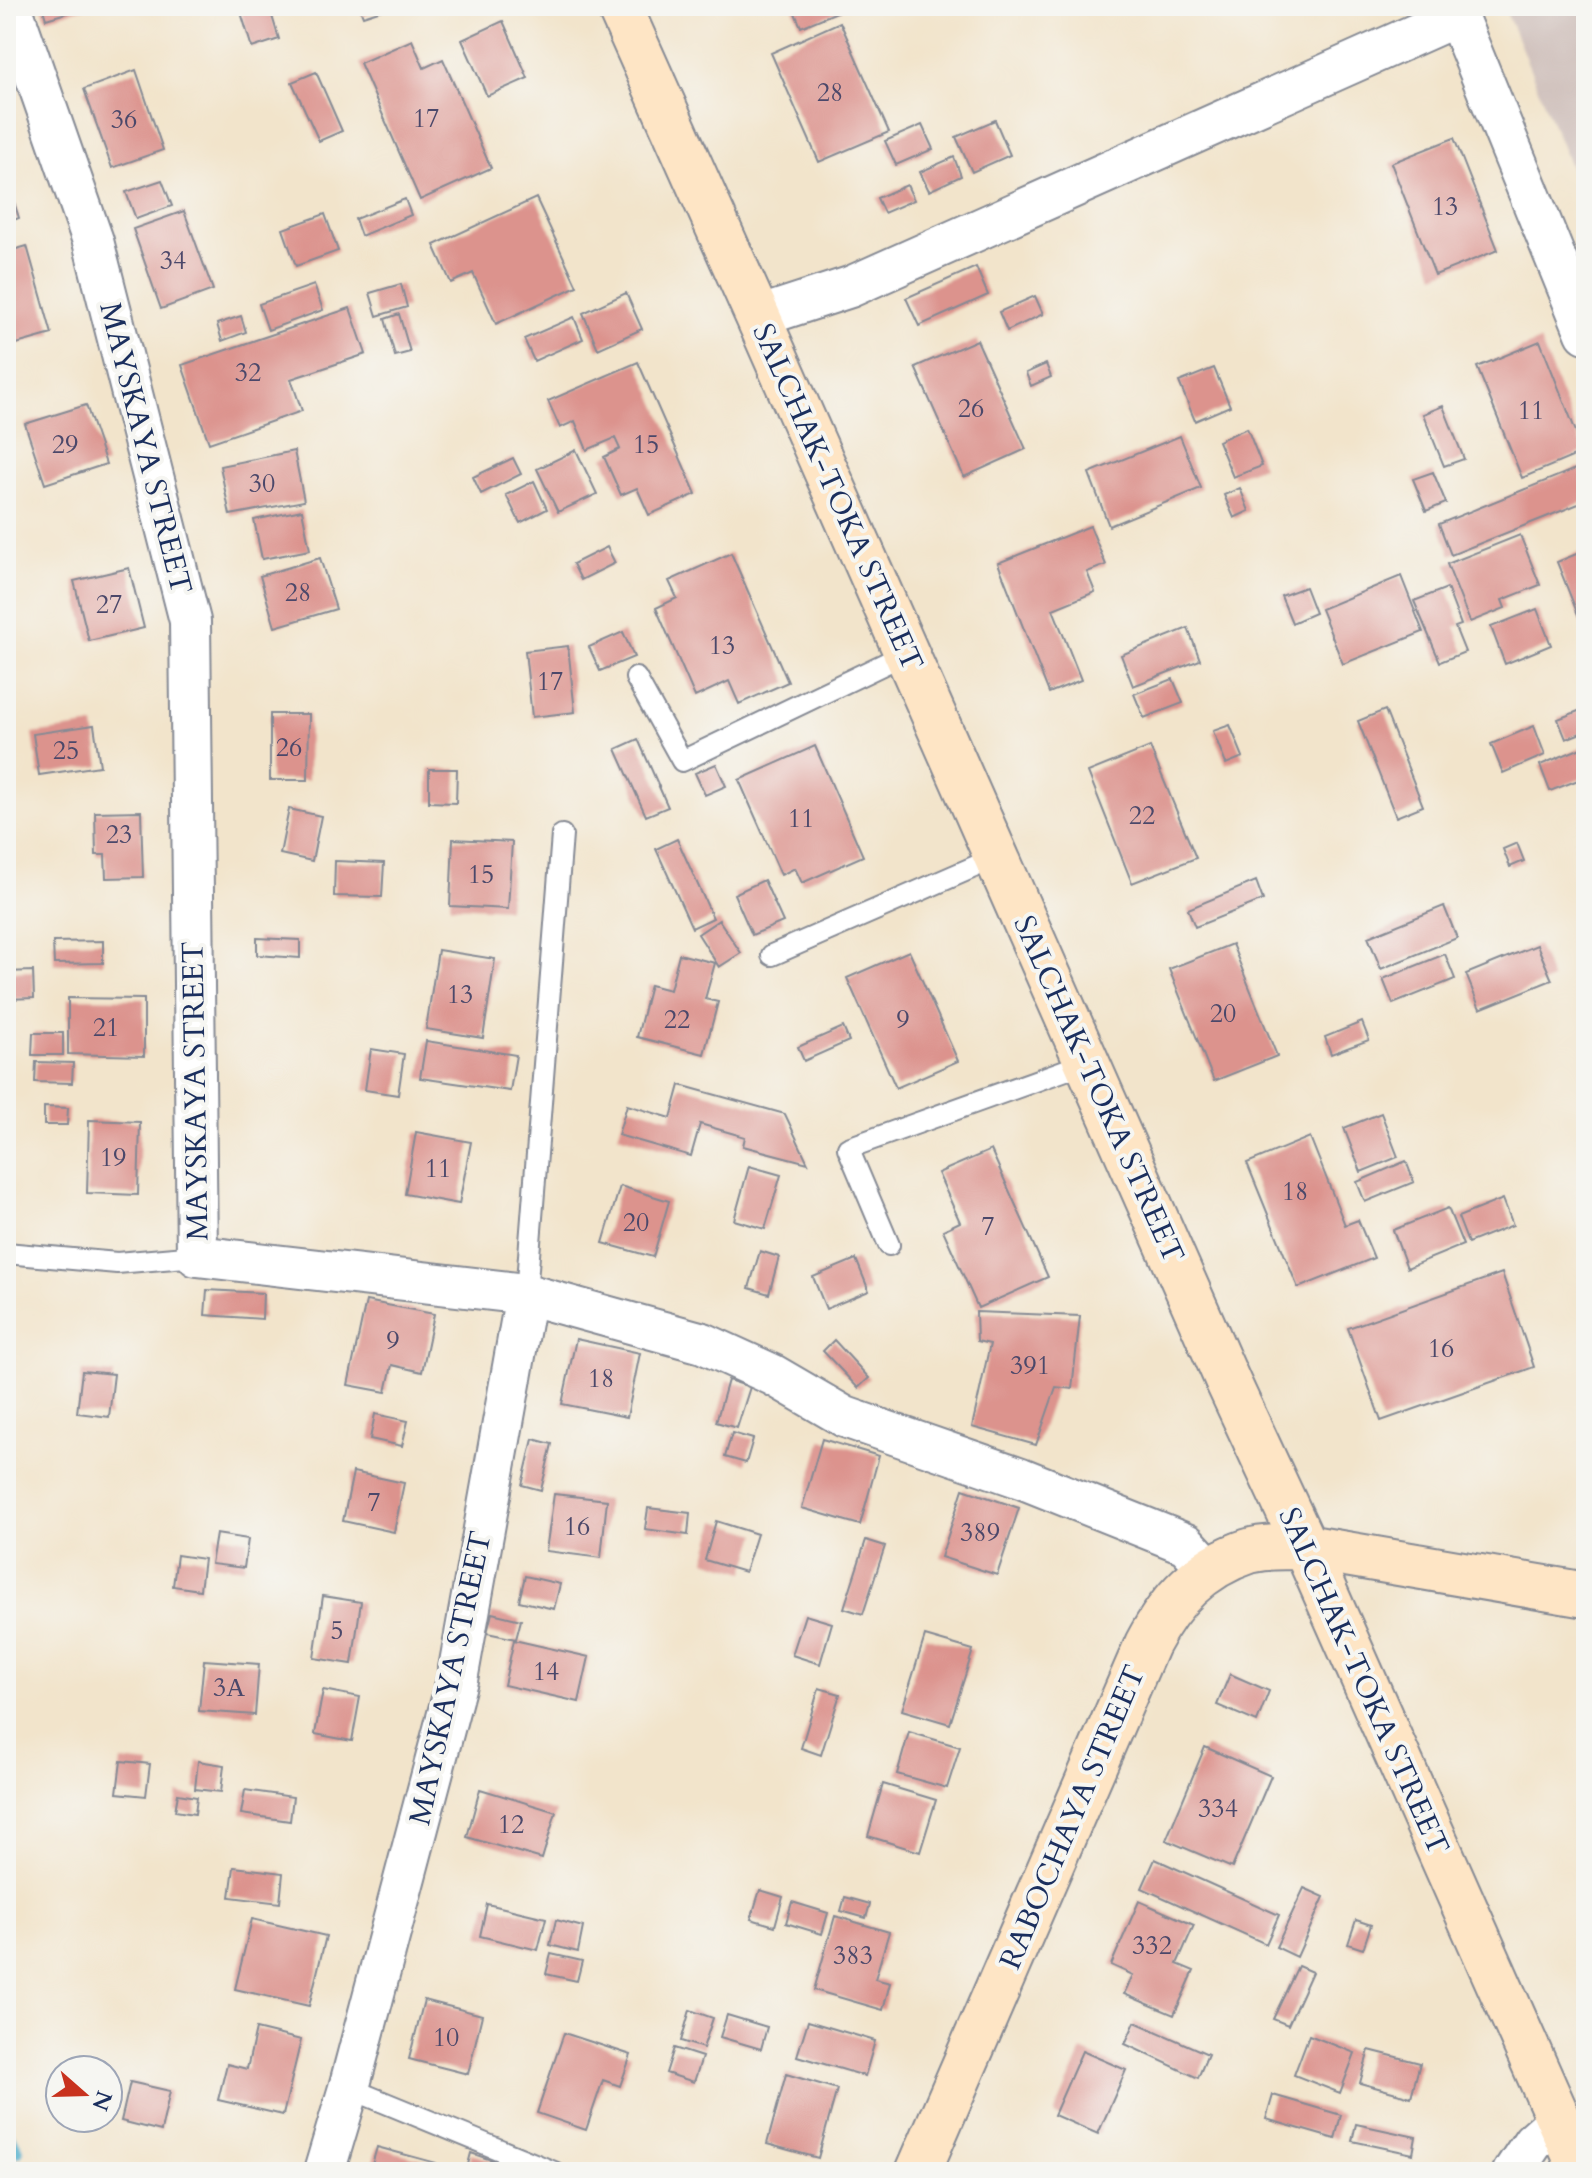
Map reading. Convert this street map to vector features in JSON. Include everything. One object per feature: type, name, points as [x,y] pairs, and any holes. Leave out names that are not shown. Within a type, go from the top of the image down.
[{"type":"main road","name":"SALCHAK-TOKA STREET","points":[[619,6],[1229,1384],[1305,1547],[1582,2172]]},
{"type":"main road","name":"RABOCHAYA STREET","points":[[918,2172],[1147,1644],[1160,1618],[1209,1569],[1251,1550],[1305,1547],[1586,1595]]},
{"type":"street","name":"MAYSKAYA STREET","points":[[11,6],[93,241],[190,621],[197,1256],[526,1294],[457,1680],[324,2172]]},
{"type":"street","points":[[758,317],[850,287],[1455,11],[1586,333]]},
{"type":"street","points":[[526,1294],[703,1343],[773,1375],[845,1417],[1021,1478],[1186,1544],[1209,1569]]},
{"type":"street","points":[[1513,2172],[1533,2142],[1559,2119]]},
{"type":"lane","points":[[636,678],[682,761],[907,653]]},
{"type":"lane","points":[[526,1294],[562,835]]},
{"type":"lane","points":[[772,955],[997,857]]},
{"type":"lane","points":[[889,1245],[848,1148],[1088,1062]]},
{"type":"lane","points":[[6,1253],[117,1263],[197,1256]]},
{"type":"lane","points":[[349,2088],[554,2172]]},
{"type":"shaded area","points":[[1503,6],[1586,6],[1586,205],[1514,30]]},
{"type":"building","points":[[42,6],[86,6],[87,7],[46,19]]},
{"type":"building","points":[[239,6],[269,6],[279,39],[252,48]]},
{"type":"building","points":[[359,6],[391,6],[391,7],[363,16]]},
{"type":"building","points":[[792,6],[840,6],[842,10],[801,27]]},
{"type":"building","points":[[503,21],[528,78],[487,96],[462,40]]},
{"type":"building","points":[[840,22],[889,132],[819,162],[771,53]]},
{"type":"building","points":[[412,40],[424,68],[443,59],[491,168],[420,200],[360,63]]},
{"type":"building","points":[[136,70],[163,150],[112,168],[84,89]]},
{"type":"building","points":[[316,72],[342,131],[319,141],[292,82]]},
{"type":"building","points":[[995,120],[1010,155],[972,172],[956,137]]},
{"type":"building","points":[[922,125],[933,149],[896,165],[885,141]]},
{"type":"building","points":[[1454,138],[1498,250],[1435,275],[1391,163]]},
{"type":"building","points":[[954,157],[961,176],[929,191],[920,172]]},
{"type":"building","points":[[162,180],[172,206],[136,219],[126,192]]},
{"type":"building","points":[[907,185],[914,200],[884,213],[877,198]]},
{"type":"building","points":[[536,198],[577,286],[496,324],[473,273],[451,283],[434,245]]},
{"type":"building","points":[[405,199],[411,215],[361,236],[355,219]]},
{"type":"building","points":[[14,202],[19,218],[6,223],[6,205]]},
{"type":"building","points":[[184,211],[213,290],[161,309],[133,229]]},
{"type":"building","points":[[325,214],[338,251],[296,266],[283,229]]},
{"type":"building","points":[[27,246],[52,334],[6,347],[6,252]]},
{"type":"building","points":[[976,267],[988,295],[919,326],[906,298]]},
{"type":"building","points":[[401,284],[407,307],[377,316],[370,293]]},
{"type":"building","points":[[314,285],[323,310],[268,330],[259,304]]},
{"type":"building","points":[[626,293],[642,329],[598,349],[583,313]]},
{"type":"building","points":[[1035,296],[1043,314],[1007,331],[999,312]]},
{"type":"building","points":[[350,308],[366,354],[291,379],[302,411],[209,443],[182,365]]},
{"type":"building","points":[[399,314],[410,352],[395,356],[385,319]]},
{"type":"building","points":[[241,316],[246,332],[222,341],[217,324]]},
{"type":"building","points":[[574,317],[583,339],[534,361],[524,339]]},
{"type":"building","points":[[977,340],[1026,449],[964,477],[915,367]]},
{"type":"building","points":[[1540,341],[1584,452],[1522,478],[1477,367]]},
{"type":"building","points":[[638,362],[696,494],[649,515],[637,488],[621,495],[604,457],[620,449],[615,438],[587,450],[575,421],[560,428],[548,401]]},
{"type":"building","points":[[1046,364],[1051,377],[1031,386],[1026,373]]},
{"type":"building","points":[[1214,368],[1230,406],[1195,421],[1179,382]]},
{"type":"building","points":[[86,405],[106,464],[45,484],[25,424]]},
{"type":"building","points":[[1443,406],[1464,459],[1444,466],[1423,414]]},
{"type":"building","points":[[1247,428],[1262,466],[1233,477],[1218,441]]},
{"type":"building","points":[[1180,436],[1201,488],[1109,526],[1089,473]]},
{"type":"building","points":[[576,450],[597,494],[558,512],[537,469]]},
{"type":"building","points":[[294,451],[304,501],[230,515],[220,466]]},
{"type":"building","points":[[513,458],[521,474],[481,494],[473,477]]},
{"type":"building","points":[[1580,467],[1586,482],[1586,501],[1451,555],[1439,524]]},
{"type":"building","points":[[1433,472],[1446,503],[1426,511],[1413,479]]},
{"type":"building","points":[[534,481],[547,509],[520,523],[506,495]]},
{"type":"building","points":[[1240,488],[1249,511],[1234,518],[1224,495]]},
{"type":"building","points":[[302,510],[310,550],[262,559],[254,520]]},
{"type":"building","points":[[1090,526],[1106,565],[1087,572],[1095,592],[1053,609],[1081,680],[1049,693],[998,563]]},
{"type":"building","points":[[1520,535],[1540,585],[1502,600],[1505,608],[1470,622],[1447,564]]},
{"type":"building","points":[[607,547],[615,563],[581,580],[573,564]]},
{"type":"building","points":[[1586,550],[1586,635],[1557,562]]},
{"type":"building","points":[[731,553],[788,682],[739,704],[729,681],[695,697],[656,608],[677,598],[669,581]]},
{"type":"building","points":[[320,558],[336,609],[275,627],[260,576]]},
{"type":"building","points":[[129,568],[144,628],[89,641],[74,581]]},
{"type":"building","points":[[1401,576],[1423,632],[1343,664],[1321,609]]},
{"type":"building","points":[[1305,587],[1315,613],[1292,623],[1281,596]]},
{"type":"building","points":[[1447,588],[1461,625],[1455,627],[1465,652],[1440,662],[1414,601]]},
{"type":"building","points":[[1537,609],[1551,645],[1505,664],[1491,627]]},
{"type":"building","points":[[1188,628],[1200,660],[1133,686],[1121,655]]},
{"type":"building","points":[[623,632],[634,657],[600,671],[589,647]]},
{"type":"building","points":[[568,646],[575,712],[532,717],[525,651]]},
{"type":"building","points":[[1173,679],[1183,703],[1144,718],[1134,694]]},
{"type":"building","points":[[1586,708],[1586,731],[1566,739],[1558,719]]},
{"type":"building","points":[[1385,710],[1423,806],[1396,817],[1358,721]]},
{"type":"building","points":[[270,714],[309,714],[308,780],[270,780]]},
{"type":"building","points":[[94,725],[100,766],[39,775],[33,734]]},
{"type":"building","points":[[1230,725],[1243,757],[1226,764],[1213,731]]},
{"type":"building","points":[[1534,726],[1545,755],[1503,773],[1491,744]]},
{"type":"building","points":[[638,739],[668,807],[646,816],[616,749]]},
{"type":"building","points":[[815,746],[863,856],[802,883],[795,868],[781,875],[739,780]]},
{"type":"building","points":[[1586,746],[1586,777],[1550,791],[1540,765]]},
{"type":"building","points":[[1150,747],[1196,858],[1132,883],[1088,772]]},
{"type":"building","points":[[716,764],[726,786],[705,795],[695,773]]},
{"type":"building","points":[[429,769],[457,769],[456,803],[429,802]]},
{"type":"building","points":[[289,809],[321,816],[312,861],[280,854]]},
{"type":"building","points":[[141,811],[143,877],[106,878],[105,855],[96,855],[95,812]]},
{"type":"building","points":[[453,839],[512,842],[508,909],[450,906]]},
{"type":"building","points":[[677,839],[713,918],[692,928],[656,849]]},
{"type":"building","points":[[1517,843],[1524,861],[1510,867],[1503,849]]},
{"type":"building","points":[[335,861],[384,863],[382,897],[334,896]]},
{"type":"building","points":[[764,880],[783,922],[752,935],[734,894]]},
{"type":"building","points":[[1256,881],[1263,900],[1195,927],[1188,909]]},
{"type":"building","points":[[1444,906],[1457,938],[1381,969],[1368,937]]},
{"type":"building","points":[[719,920],[741,953],[719,967],[698,934]]},
{"type":"building","points":[[257,938],[300,940],[300,958],[257,955]]},
{"type":"building","points":[[103,941],[103,963],[54,964],[53,942]]},
{"type":"building","points":[[1232,944],[1277,1056],[1214,1081],[1169,969]]},
{"type":"building","points":[[1537,945],[1552,980],[1480,1009],[1466,974]]},
{"type":"building","points":[[438,950],[495,959],[483,1038],[426,1029]]},
{"type":"building","points":[[909,951],[958,1061],[896,1088],[847,978]]},
{"type":"building","points":[[679,954],[715,963],[705,999],[718,1002],[704,1054],[637,1037],[650,985],[670,990]]},
{"type":"building","points":[[1445,954],[1455,979],[1393,1004],[1383,979]]},
{"type":"building","points":[[33,971],[34,998],[6,999],[6,972]]},
{"type":"building","points":[[68,998],[144,999],[144,1056],[68,1054]]},
{"type":"building","points":[[1362,1022],[1369,1040],[1331,1054],[1325,1037]]},
{"type":"building","points":[[843,1027],[849,1041],[804,1061],[798,1047]]},
{"type":"building","points":[[33,1033],[63,1033],[63,1055],[32,1055]]},
{"type":"building","points":[[426,1041],[516,1055],[510,1091],[420,1078]]},
{"type":"building","points":[[371,1049],[404,1054],[398,1095],[365,1090]]},
{"type":"building","points":[[36,1062],[73,1063],[72,1083],[35,1082]]},
{"type":"building","points":[[680,1085],[785,1114],[808,1163],[743,1146],[745,1137],[700,1124],[691,1156],[618,1135],[627,1105],[671,1118]]},
{"type":"building","points":[[44,1107],[68,1108],[67,1125],[44,1125]]},
{"type":"building","points":[[1381,1113],[1398,1157],[1361,1172],[1344,1128]]},
{"type":"building","points":[[89,1120],[140,1122],[138,1195],[87,1193]]},
{"type":"building","points":[[416,1132],[471,1142],[459,1204],[405,1194]]},
{"type":"building","points":[[1310,1137],[1345,1225],[1358,1220],[1374,1258],[1298,1288],[1247,1163]]},
{"type":"building","points":[[991,1150],[1048,1277],[978,1308],[943,1230],[960,1222],[938,1173]]},
{"type":"building","points":[[1406,1161],[1414,1182],[1365,1202],[1357,1182]]},
{"type":"building","points":[[749,1166],[781,1175],[765,1229],[734,1220]]},
{"type":"building","points":[[620,1186],[669,1201],[653,1257],[603,1243]]},
{"type":"building","points":[[1503,1199],[1513,1225],[1468,1243],[1458,1217]]},
{"type":"building","points":[[1448,1208],[1463,1245],[1407,1268],[1393,1230]]},
{"type":"building","points":[[760,1251],[779,1257],[769,1294],[749,1288]]},
{"type":"building","points":[[856,1259],[869,1291],[826,1309],[813,1277]]},
{"type":"building","points":[[1502,1273],[1534,1367],[1381,1421],[1348,1328]]},
{"type":"building","points":[[207,1290],[263,1293],[262,1319],[205,1315]]},
{"type":"building","points":[[366,1301],[434,1314],[422,1372],[392,1365],[386,1392],[348,1385]]},
{"type":"building","points":[[976,1312],[1080,1316],[1072,1389],[1056,1387],[1036,1445],[972,1427],[990,1344],[977,1341]]},
{"type":"building","points":[[576,1339],[640,1353],[627,1417],[562,1404]]},
{"type":"building","points":[[834,1340],[869,1378],[858,1388],[823,1351]]},
{"type":"building","points":[[82,1371],[114,1374],[109,1417],[77,1413]]},
{"type":"building","points":[[728,1380],[750,1387],[737,1428],[716,1422]]},
{"type":"building","points":[[375,1414],[408,1421],[402,1446],[370,1439]]},
{"type":"building","points":[[732,1433],[753,1439],[746,1463],[725,1457]]},
{"type":"building","points":[[533,1439],[552,1444],[541,1490],[522,1485]]},
{"type":"building","points":[[822,1439],[879,1456],[860,1525],[802,1508]]},
{"type":"building","points":[[353,1472],[404,1483],[394,1532],[343,1521]]},
{"type":"building","points":[[963,1489],[1019,1508],[997,1575],[941,1557]]},
{"type":"building","points":[[554,1494],[607,1500],[601,1558],[546,1551]]},
{"type":"building","points":[[648,1508],[690,1513],[688,1535],[645,1529]]},
{"type":"building","points":[[716,1521],[757,1534],[745,1572],[705,1560]]},
{"type":"building","points":[[216,1534],[248,1539],[244,1568],[211,1564]]},
{"type":"building","points":[[866,1540],[885,1546],[863,1614],[844,1608]]},
{"type":"building","points":[[177,1555],[204,1559],[200,1590],[173,1586]]},
{"type":"building","points":[[525,1576],[560,1584],[554,1609],[519,1601]]},
{"type":"building","points":[[323,1596],[361,1602],[352,1664],[314,1658]]},
{"type":"building","points":[[492,1613],[521,1620],[516,1639],[487,1633]]},
{"type":"building","points":[[805,1615],[832,1623],[820,1664],[792,1655]]},
{"type":"building","points":[[925,1636],[973,1650],[950,1724],[902,1710]]},
{"type":"building","points":[[514,1640],[589,1657],[579,1702],[504,1685]]},
{"type":"building","points":[[204,1660],[259,1664],[255,1715],[199,1711]]},
{"type":"building","points":[[1230,1674],[1269,1691],[1257,1722],[1217,1705]]},
{"type":"building","points":[[819,1688],[840,1694],[821,1755],[801,1748]]},
{"type":"building","points":[[323,1690],[360,1697],[352,1741],[315,1734]]},
{"type":"building","points":[[909,1732],[960,1747],[947,1788],[897,1774]]},
{"type":"building","points":[[1205,1747],[1271,1776],[1232,1868],[1166,1840]]},
{"type":"building","points":[[121,1761],[150,1764],[146,1796],[117,1793]]},
{"type":"building","points":[[198,1761],[224,1765],[221,1792],[195,1789]]},
{"type":"building","points":[[883,1784],[936,1800],[920,1852],[868,1836]]},
{"type":"building","points":[[480,1789],[556,1812],[542,1859],[467,1837]]},
{"type":"building","points":[[245,1790],[293,1797],[290,1821],[241,1814]]},
{"type":"building","points":[[178,1794],[197,1797],[195,1814],[175,1811]]},
{"type":"building","points":[[1155,1859],[1279,1915],[1266,1944],[1142,1888]]},
{"type":"building","points":[[234,1867],[283,1873],[280,1903],[230,1897]]},
{"type":"building","points":[[1304,1888],[1324,1897],[1297,1957],[1276,1947]]},
{"type":"building","points":[[760,1890],[783,1897],[775,1926],[751,1919]]},
{"type":"building","points":[[845,1897],[870,1904],[866,1918],[841,1911]]},
{"type":"building","points":[[1139,1901],[1194,1925],[1177,1964],[1194,1971],[1174,2015],[1124,1994],[1133,1975],[1111,1965]]},
{"type":"building","points":[[792,1902],[828,1913],[822,1934],[786,1923]]},
{"type":"building","points":[[487,1904],[546,1918],[538,1950],[480,1936]]},
{"type":"building","points":[[835,1916],[889,1932],[875,1979],[890,1983],[883,2010],[814,1990]]},
{"type":"building","points":[[252,1919],[326,1936],[309,2006],[235,1989]]},
{"type":"building","points":[[556,1920],[583,1927],[578,1952],[550,1945]]},
{"type":"building","points":[[1356,1920],[1371,1925],[1363,1949],[1348,1944]]},
{"type":"building","points":[[551,1954],[582,1961],[577,1981],[546,1974]]},
{"type":"building","points":[[1298,1966],[1312,1972],[1288,2025],[1273,2019]]},
{"type":"building","points":[[424,2000],[482,2015],[468,2074],[409,2059]]},
{"type":"building","points":[[690,2010],[713,2018],[703,2048],[681,2041]]},
{"type":"building","points":[[727,2015],[767,2027],[761,2049],[720,2037]]},
{"type":"building","points":[[808,2021],[875,2041],[865,2076],[797,2056]]},
{"type":"building","points":[[1135,2022],[1208,2054],[1198,2078],[1125,2044]]},
{"type":"building","points":[[256,2029],[301,2040],[283,2115],[218,2100],[227,2064],[247,2069]]},
{"type":"building","points":[[564,2033],[631,2055],[620,2086],[603,2080],[586,2130],[537,2113]]},
{"type":"building","points":[[1309,2035],[1355,2053],[1340,2093],[1294,2075]]},
{"type":"building","points":[[674,2048],[702,2057],[694,2082],[666,2073]]},
{"type":"building","points":[[1369,2050],[1420,2063],[1411,2097],[1360,2083]]},
{"type":"building","points":[[1082,2051],[1126,2070],[1098,2134],[1054,2115]]},
{"type":"building","points":[[786,2074],[837,2089],[818,2158],[767,2144]]},
{"type":"building","points":[[130,2082],[170,2091],[161,2131],[124,2122]]},
{"type":"building","points":[[1273,2095],[1341,2115],[1335,2139],[1266,2119]]},
{"type":"building","points":[[1356,2124],[1416,2137],[1413,2154],[1352,2141]]},
{"type":"building","points":[[377,2147],[436,2163],[434,2172],[370,2172]]},
{"type":"building","points":[[471,2153],[494,2161],[491,2172],[466,2172]]},
{"type":"waterway","points":[[6,2133],[17,2150]]}]
